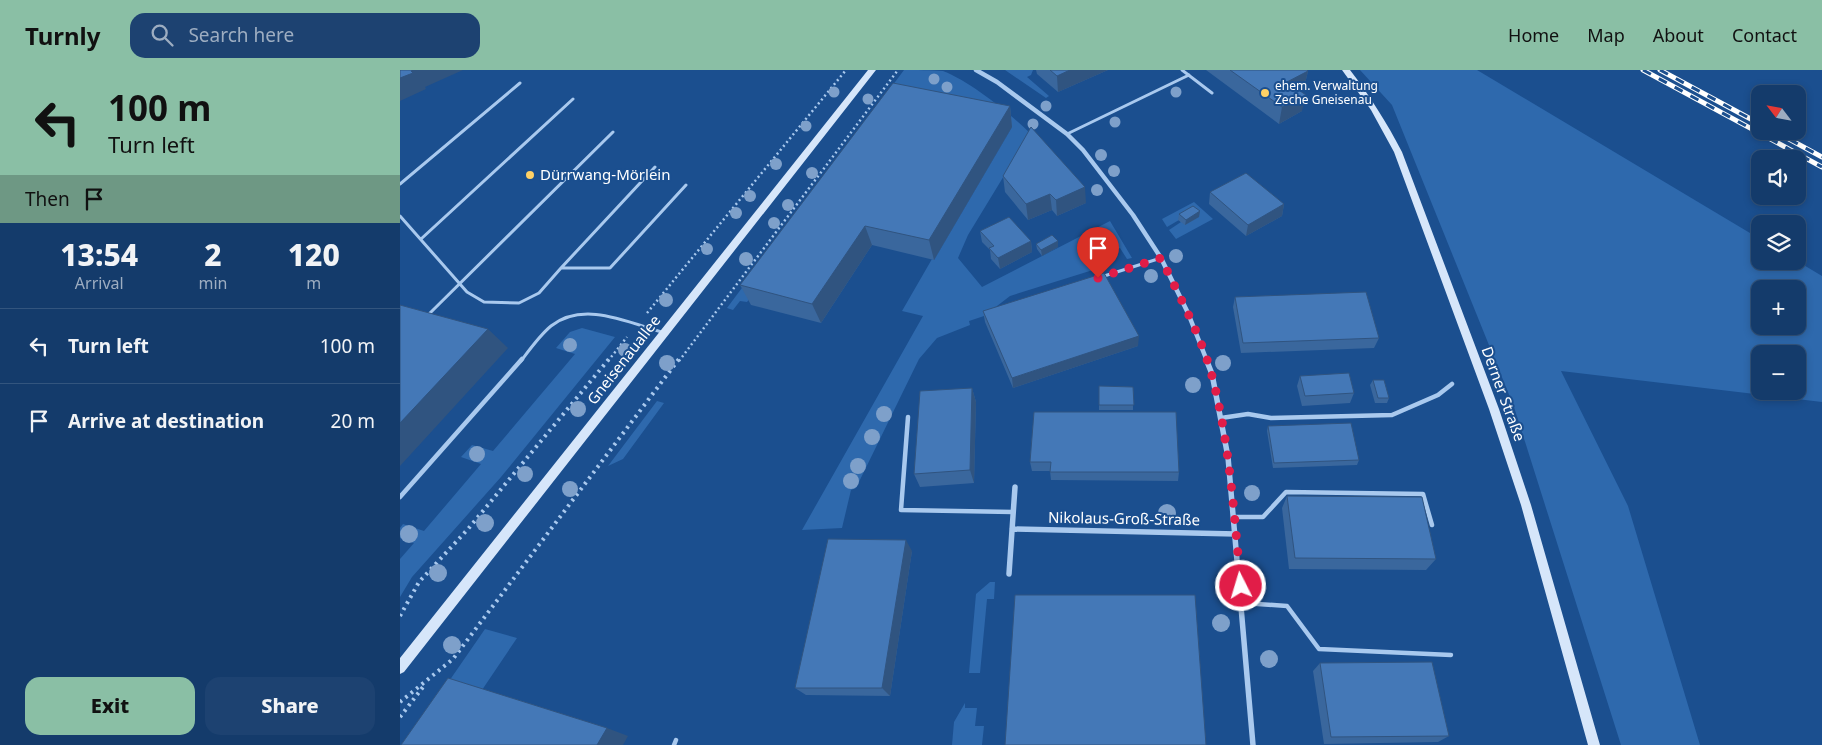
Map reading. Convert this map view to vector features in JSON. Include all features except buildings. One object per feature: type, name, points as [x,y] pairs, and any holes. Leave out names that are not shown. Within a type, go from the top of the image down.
[{"type":"main road","name":"Gneisenauallee","points":[[400,668],[872,70]]},
{"type":"main road","name":"Derner Straße","points":[[1346,70],[1363,90],[1383,119],[1398,152],[1494,409],[1526,505],[1594,745]]},
{"type":"street","points":[[976,70],[997,82],[1067,134],[1105,177],[1161,258],[1188,313],[1212,374],[1228,457],[1253,745]]},
{"type":"street","points":[[1009,574],[1015,487]]},
{"type":"street","name":"Nikolaus-Groß-Straße","points":[[1012,529],[1236,534]]},
{"type":"lane","points":[[1182,70],[1212,93]]},
{"type":"lane","points":[[1067,134],[1189,75]]},
{"type":"lane","points":[[400,184],[520,82]]},
{"type":"lane","points":[[420,239],[573,99]]},
{"type":"lane","points":[[427,316],[613,132]]},
{"type":"lane","points":[[400,216],[467,292],[484,302],[519,303],[539,293],[655,167]]},
{"type":"lane","points":[[561,268],[610,268],[686,186]]},
{"type":"lane","points":[[1096,278],[1161,258]]},
{"type":"lane","points":[[400,498],[551,326],[572,314],[594,313],[665,333]]},
{"type":"lane","points":[[1221,418],[1248,414],[1270,418],[1392,415],[1438,395],[1452,384]]},
{"type":"lane","points":[[908,416],[901,510],[1013,512]]},
{"type":"lane","points":[[1234,517],[1263,517],[1286,492],[1424,494],[1432,525]]},
{"type":"lane","points":[[1242,603],[1287,606],[1319,649],[1452,655]]},
{"type":"path","points":[[400,616],[419,582],[468,529],[846,70]]},
{"type":"path","points":[[400,702],[453,659],[898,70]]},
{"type":"path","points":[[400,717],[426,682]]},
{"type":"shaded area","points":[[904,70],[943,71],[954,76],[989,98],[1030,133],[968,235],[958,258],[982,287],[1110,221],[1132,258],[1127,259],[1120,248],[1086,258],[1093,270],[1010,296],[984,316],[969,321],[970,325],[937,338],[919,359],[856,488],[851,490],[842,528],[802,530],[923,316],[902,311],[1012,127],[801,229],[747,302],[740,301],[733,310],[727,308]]},
{"type":"shaded area","points":[[1005,70],[1033,70],[1031,75],[1027,77],[1049,96],[1046,98]]},
{"type":"shaded area","points":[[1360,70],[1477,70],[1751,234],[1751,270],[1806,270],[1806,266],[1822,276],[1822,402],[1805,400],[1806,345],[1751,345],[1751,394],[1561,371],[1628,506],[1700,745],[1621,745],[1514,407],[1392,105]]},
{"type":"shaded area","points":[[1194,202],[1213,219],[1176,239],[1169,230],[1181,222],[1179,220],[1167,227],[1162,219]]},
{"type":"shaded area","points":[[582,328],[615,337],[501,477],[412,577],[400,597],[400,559],[414,543],[400,538],[400,528],[403,524],[424,531],[481,464],[461,457],[472,445],[493,451],[575,354],[556,348],[570,332]]},
{"type":"shaded area","points":[[657,401],[664,403],[623,459],[608,466]]},
{"type":"shaded area","points":[[990,582],[995,582],[994,599],[987,599],[980,673],[969,673],[976,594]]},
{"type":"shaded area","points":[[485,629],[517,638],[482,690],[405,745]]},
{"type":"shaded area","points":[[965,703],[965,708],[977,708],[975,726],[984,726],[982,745],[952,745],[954,722]]},
{"type":"railway","points":[[1643,70],[1822,167]]},
{"type":"railway","points":[[1660,70],[1751,119]]},
{"type":"railway","points":[[1791,140],[1822,157]]},
{"type":"place","name":"ehem. Verwaltung Zeche Gneisenau","points":[[1265,93]]},
{"type":"place","name":"Dürrwang-Mörlein","points":[[530,175]]},
{"type":"route","points":[[1098,278],[1161,258],[1188,313],[1212,374],[1221,418],[1228,457],[1241,586]]}]
